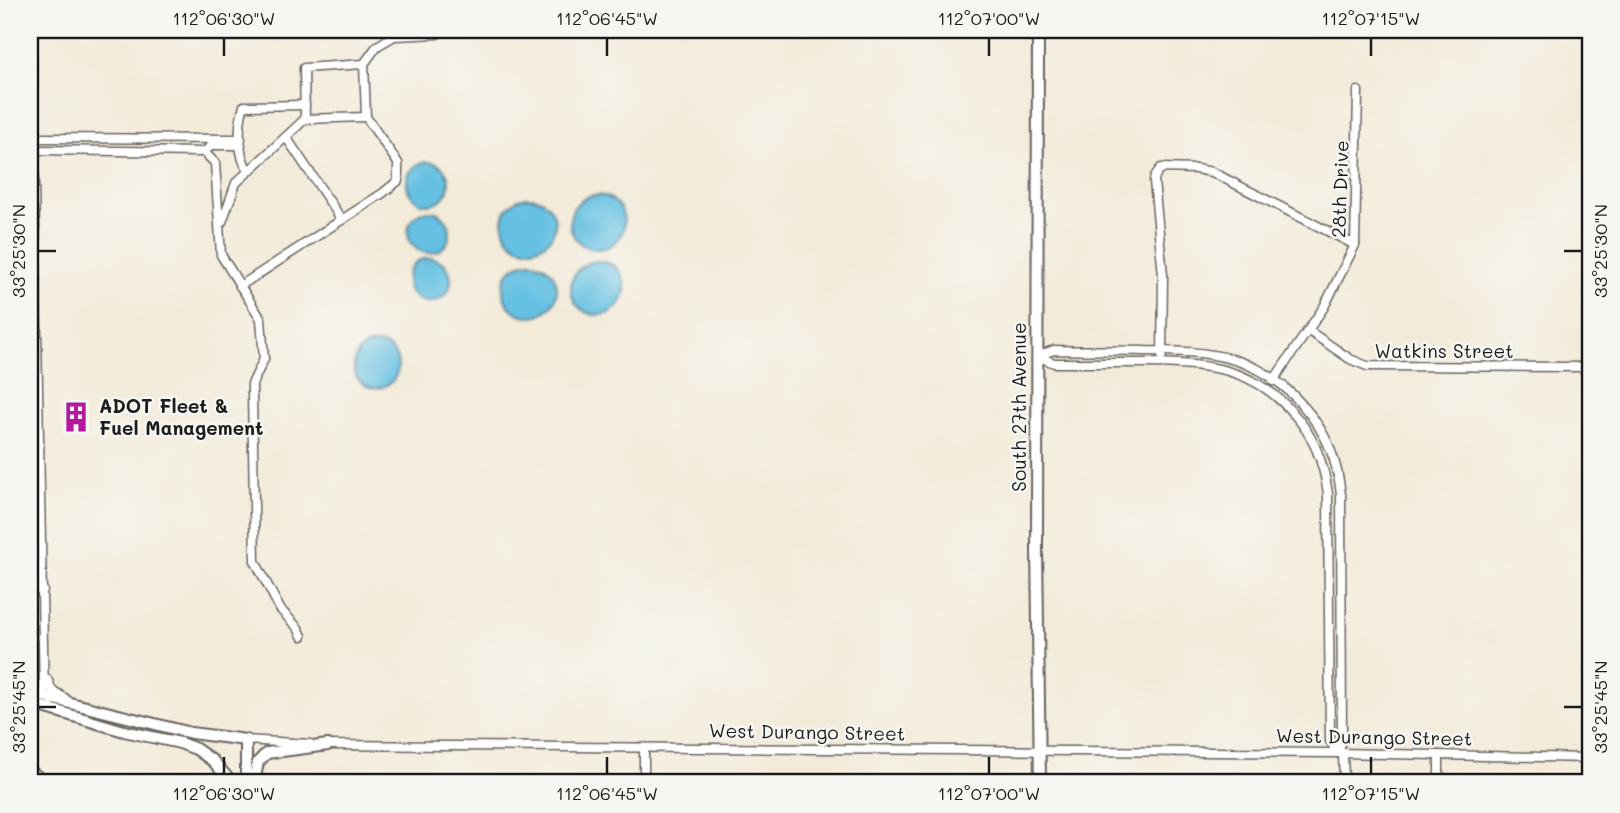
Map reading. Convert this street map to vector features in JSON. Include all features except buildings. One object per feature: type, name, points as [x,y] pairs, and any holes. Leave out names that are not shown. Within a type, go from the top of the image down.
[{"type":"highway","points":[[30,772],[44,783]]},
{"type":"main road","name":"South 27th Avenue","points":[[1038,30],[1040,783]]},
{"type":"main road","name":"West Durango Street","points":[[30,691],[191,733],[246,740]]},
{"type":"main road","points":[[30,703],[196,749],[213,761],[232,783]]},
{"type":"main road","points":[[246,740],[246,783]]},
{"type":"main road","points":[[254,783],[258,762],[267,753],[328,745]]},
{"type":"street","points":[[31,30],[44,696]]},
{"type":"street","points":[[240,286],[398,181],[398,163],[366,117],[364,64],[377,46],[394,36],[437,34]]},
{"type":"street","points":[[305,119],[304,68],[364,64]]},
{"type":"street","name":"28th Drive","points":[[1268,389],[1334,290],[1355,245],[1358,91]]},
{"type":"street","points":[[249,171],[242,163],[240,116],[244,106],[305,105]]},
{"type":"street","points":[[219,230],[236,183],[305,119],[366,117]]},
{"type":"street","points":[[286,137],[342,220]]},
{"type":"street","points":[[33,138],[241,142]]},
{"type":"street","points":[[63,138],[63,150]]},
{"type":"street","points":[[33,150],[204,152],[212,145],[241,142]]},
{"type":"street","points":[[204,152],[215,163],[221,255],[261,319],[264,359],[252,384],[255,561],[280,609],[302,636]]},
{"type":"street","points":[[1162,363],[1163,275],[1153,181],[1161,168],[1180,167],[1212,172],[1355,245]]},
{"type":"street","name":"Watkins Street","points":[[1309,331],[1350,359],[1375,367],[1590,367]]},
{"type":"street","points":[[1037,356],[1054,350],[1162,351],[1222,355],[1250,364],[1275,379],[1296,397],[1312,416],[1335,458],[1339,473],[1342,517],[1341,753],[1344,783]]},
{"type":"street","points":[[1037,356],[1054,363],[1162,363],[1217,367],[1234,372],[1268,389],[1287,406],[1307,431],[1325,473],[1329,506],[1330,738],[1341,753]]},
{"type":"street","points":[[30,590],[43,590]]},
{"type":"street","points":[[30,691],[39,684],[44,673]]},
{"type":"street","points":[[44,673],[52,690],[80,705]]},
{"type":"street","name":"West Durango Street","points":[[246,740],[328,745],[1341,753],[1590,758]]},
{"type":"street","points":[[644,748],[645,783]]},
{"type":"street","points":[[1439,755],[1439,783]]},
{"type":"water","points":[[428,162],[443,168],[449,183],[443,198],[428,204],[413,198],[407,183],[413,168]]},
{"type":"water","points":[[602,195],[612,199],[620,207],[624,222],[620,237],[612,245],[592,249],[582,245],[574,237],[570,217],[574,207],[582,199]]},
{"type":"water","points":[[529,197],[548,204],[555,223],[548,242],[529,249],[510,242],[503,223],[510,204]]},
{"type":"water","points":[[429,211],[444,217],[450,232],[444,247],[429,253],[414,247],[408,232],[414,217]]},
{"type":"water","points":[[429,258],[444,265],[451,280],[444,295],[429,302],[414,295],[407,280],[414,265]]},
{"type":"water","points":[[598,261],[617,269],[625,288],[617,307],[598,315],[579,307],[571,288],[579,269]]},
{"type":"water","points":[[530,262],[549,270],[557,289],[549,308],[530,316],[511,308],[503,289],[511,270]]},
{"type":"water","points":[[376,344],[391,351],[398,366],[391,381],[376,388],[361,381],[354,366],[361,351]]},
{"type":"place","name":"ADOT Fleet & Fuel Management","points":[[76,417]]}]
